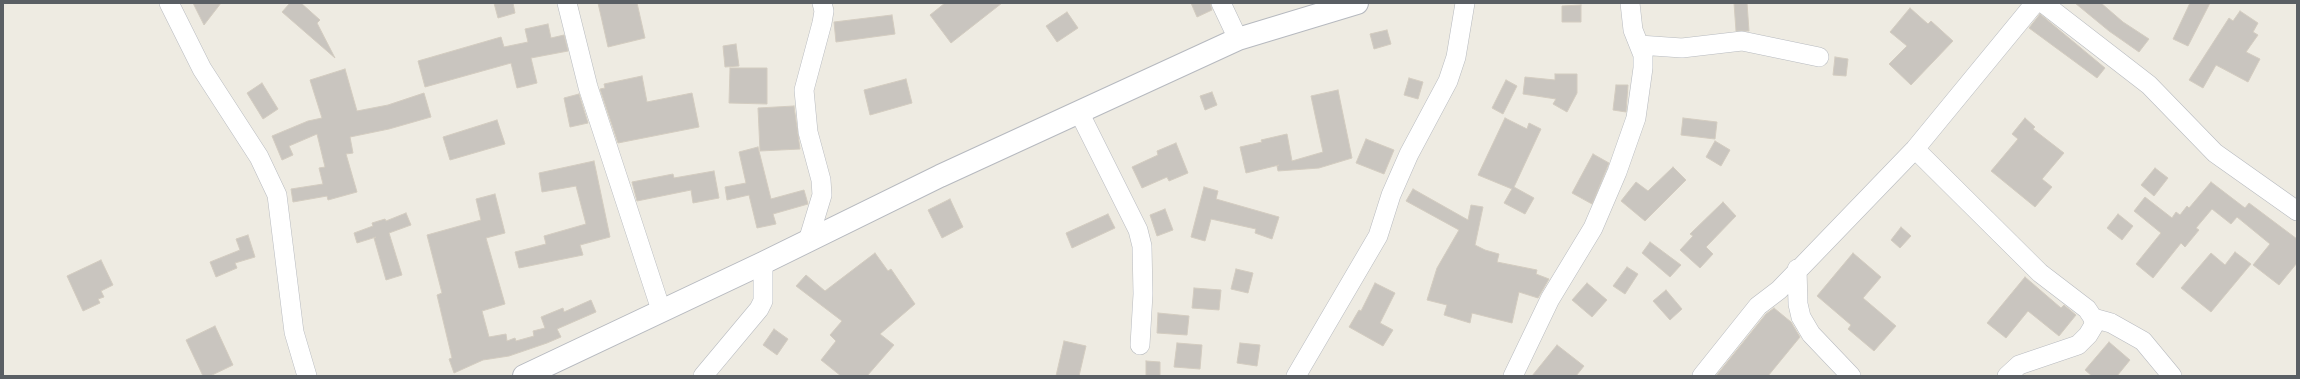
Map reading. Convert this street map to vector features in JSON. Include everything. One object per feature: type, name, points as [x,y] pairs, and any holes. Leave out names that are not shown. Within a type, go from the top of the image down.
[{"type":"street","points":[[169,3],[202,69],[259,157],[276,195],[294,332],[307,376]]},
{"type":"street","points":[[567,3],[588,87],[661,310]]},
{"type":"street","points":[[808,241],[820,208],[822,195],[821,180],[808,132],[804,90],[822,23],[824,11],[822,3]]},
{"type":"street","points":[[1221,3],[1238,39]]},
{"type":"street","points":[[524,376],[808,241],[940,176],[1238,39],[1357,3]]},
{"type":"street","points":[[1296,376],[1378,236],[1391,195],[1409,154],[1448,81],[1456,57],[1465,3]]},
{"type":"street","points":[[1513,376],[1550,299],[1593,228],[1617,172],[1636,118],[1643,68],[1643,55],[1633,30],[1630,3]]},
{"type":"street","points":[[1702,376],[1758,306],[1778,290],[1915,149],[2035,3]]},
{"type":"street","points":[[2043,3],[2149,86],[2215,153],[2297,211]]},
{"type":"street","points":[[1639,45],[1682,48],[1742,42],[1819,57]]},
{"type":"street","points":[[1079,112],[1138,230],[1142,246],[1143,294],[1140,345]]},
{"type":"street","points":[[1915,149],[2040,274],[2087,309],[2093,318],[2094,325],[2088,335],[2078,345],[2019,365],[2007,376]]},
{"type":"street","points":[[703,376],[759,309],[763,301],[762,263]]},
{"type":"street","points":[[1797,269],[1798,304],[1801,317],[1812,334],[1851,376]]},
{"type":"street","points":[[2093,318],[2110,323],[2143,341],[2172,376]]},
{"type":"building","points":[[193,3],[221,3],[204,25]]},
{"type":"building","points":[[290,3],[301,3],[320,20],[317,23],[335,58],[282,12]]},
{"type":"building","points":[[494,3],[513,3],[515,13],[498,18]]},
{"type":"building","points":[[598,3],[637,3],[645,38],[608,47]]},
{"type":"building","points":[[945,3],[1002,3],[951,43],[930,15]]},
{"type":"building","points":[[1191,3],[1210,3],[1212,10],[1197,17]]},
{"type":"building","points":[[1734,3],[1747,3],[1749,31],[1736,31]]},
{"type":"building","points":[[2075,3],[2101,3],[2123,22],[2149,39],[2139,52],[2109,31]]},
{"type":"building","points":[[2190,3],[2210,3],[2188,46],[2173,39]]},
{"type":"building","points":[[1581,5],[1581,22],[1562,22],[1562,6]]},
{"type":"building","points":[[1910,8],[1928,24],[1931,21],[1953,41],[1911,85],[1889,64],[1907,46],[1890,32]]},
{"type":"building","points":[[2240,11],[2258,23],[2253,32],[2258,35],[2246,52],[2260,59],[2248,82],[2216,65],[2203,88],[2189,80],[2229,18],[2233,21]]},
{"type":"building","points":[[1067,12],[1078,28],[1057,42],[1046,26]]},
{"type":"building","points":[[2040,14],[2105,68],[2097,78],[2029,28]]},
{"type":"building","points":[[892,15],[895,34],[836,42],[834,22]]},
{"type":"building","points":[[548,24],[551,38],[564,35],[568,51],[531,58],[537,83],[517,88],[511,63],[425,87],[418,61],[501,37],[504,47],[528,42],[525,29]]},
{"type":"building","points":[[1387,30],[1391,44],[1374,49],[1370,34]]},
{"type":"building","points":[[736,44],[739,66],[725,67],[723,46]]},
{"type":"building","points":[[1835,57],[1848,59],[1846,76],[1833,75]]},
{"type":"building","points":[[730,68],[767,68],[767,104],[729,103]]},
{"type":"building","points":[[345,69],[357,111],[388,105],[424,93],[431,117],[389,129],[350,137],[353,153],[346,154],[357,192],[328,200],[327,196],[293,202],[291,189],[323,184],[319,168],[325,167],[317,134],[289,146],[293,155],[282,160],[272,136],[308,121],[322,118],[310,80]]},
{"type":"building","points":[[1555,74],[1577,74],[1577,93],[1567,112],[1553,104],[1556,99],[1523,94],[1525,77],[1555,80]]},
{"type":"building","points":[[642,76],[647,102],[692,93],[699,127],[618,143],[600,89],[605,88],[604,84]]},
{"type":"building","points":[[1409,78],[1423,82],[1418,99],[1404,95]]},
{"type":"building","points":[[906,79],[912,103],[870,115],[864,90]]},
{"type":"building","points":[[1506,80],[1517,86],[1503,114],[1492,108]]},
{"type":"building","points":[[262,83],[278,109],[263,119],[247,93]]},
{"type":"building","points":[[1616,85],[1628,85],[1626,112],[1613,110]]},
{"type":"building","points":[[1338,90],[1352,158],[1319,168],[1278,171],[1277,166],[1279,165],[1246,173],[1240,147],[1262,142],[1261,140],[1287,134],[1292,161],[1323,152],[1311,96]]},
{"type":"building","points":[[1212,92],[1217,105],[1205,110],[1200,96]]},
{"type":"building","points":[[579,94],[588,123],[570,127],[564,98]]},
{"type":"building","points":[[794,106],[800,149],[760,151],[758,108]]},
{"type":"building","points":[[1505,118],[1527,129],[1529,123],[1541,129],[1514,187],[1534,198],[1525,214],[1504,203],[1512,189],[1478,175]]},
{"type":"building","points":[[1683,118],[1717,122],[1715,139],[1681,135]]},
{"type":"building","points":[[2025,118],[2035,127],[2033,129],[2064,153],[2042,179],[2052,187],[2035,207],[1991,171],[2018,139],[2012,134]]},
{"type":"building","points":[[497,120],[505,144],[450,160],[443,137]]},
{"type":"building","points":[[1366,139],[1394,150],[1384,174],[1356,163]]},
{"type":"building","points":[[1715,141],[1730,150],[1721,166],[1706,157]]},
{"type":"building","points":[[1176,143],[1188,173],[1169,181],[1167,177],[1142,188],[1132,167],[1158,155],[1157,151]]},
{"type":"building","points":[[758,147],[771,199],[804,190],[808,204],[773,214],[776,224],[757,228],[749,195],[727,200],[725,187],[746,183],[739,152]]},
{"type":"building","points":[[1593,154],[1609,163],[1592,204],[1572,193]]},
{"type":"building","points":[[594,161],[610,237],[580,245],[583,255],[519,268],[515,252],[546,244],[544,236],[586,224],[576,186],[542,192],[539,173]]},
{"type":"building","points":[[1673,167],[1686,180],[1645,221],[1621,201],[1636,182],[1648,191]]},
{"type":"building","points":[[2155,168],[2168,178],[2154,196],[2141,185]]},
{"type":"building","points":[[714,171],[719,198],[693,203],[691,190],[637,201],[632,182],[673,174],[674,178]]},
{"type":"building","points":[[2211,182],[2245,208],[2249,203],[2297,239],[2297,263],[2279,285],[2253,265],[2270,244],[2237,217],[2231,224],[2212,209],[2196,228],[2199,230],[2185,247],[2181,243],[2153,278],[2136,264],[2161,233],[2134,211],[2145,197],[2172,218],[2176,212],[2180,215],[2187,206],[2189,208]]},
{"type":"building","points":[[1204,187],[1218,191],[1216,199],[1279,217],[1272,239],[1255,233],[1256,229],[1211,219],[1205,241],[1191,237]]},
{"type":"building","points":[[1413,189],[1468,220],[1471,205],[1483,207],[1475,245],[1499,254],[1497,262],[1537,270],[1536,274],[1549,279],[1538,298],[1519,292],[1512,323],[1472,313],[1470,323],[1444,315],[1447,305],[1427,300],[1437,268],[1459,230],[1406,201]]},
{"type":"building","points":[[495,194],[505,233],[486,238],[505,304],[482,311],[489,337],[506,334],[507,341],[515,338],[516,341],[534,336],[533,331],[545,328],[541,317],[563,308],[564,312],[591,300],[596,312],[557,329],[561,337],[509,356],[483,360],[454,373],[449,359],[452,358],[437,295],[442,293],[427,235],[481,220],[476,199]]},
{"type":"building","points":[[950,199],[963,227],[942,238],[928,210]]},
{"type":"building","points":[[1723,202],[1736,216],[1706,247],[1713,254],[1700,268],[1680,250],[1693,236],[1690,234]]},
{"type":"building","points":[[1165,209],[1173,230],[1157,236],[1150,215]]},
{"type":"building","points":[[406,213],[411,225],[389,233],[402,275],[386,280],[374,238],[376,237],[357,243],[354,233],[373,226],[372,223],[385,219],[386,221]]},
{"type":"building","points":[[1108,214],[1115,228],[1072,248],[1066,233]]},
{"type":"building","points":[[2118,214],[2133,226],[2122,240],[2107,228]]},
{"type":"building","points":[[1901,227],[1911,236],[1900,248],[1891,240]]},
{"type":"building","points":[[248,235],[255,257],[235,263],[237,268],[216,277],[210,262],[240,250],[236,239]]},
{"type":"building","points":[[1650,242],[1681,265],[1670,277],[1642,253]]},
{"type":"building","points":[[2235,252],[2251,264],[2211,312],[2181,288],[2211,253],[2225,265]]},
{"type":"building","points":[[875,253],[888,271],[891,269],[915,304],[880,334],[894,345],[867,376],[841,376],[821,360],[836,341],[830,335],[842,321],[796,286],[806,275],[825,291]]},
{"type":"building","points":[[1853,253],[1881,277],[1863,298],[1896,326],[1874,351],[1848,329],[1851,325],[1817,296]]},
{"type":"building","points":[[101,260],[113,285],[101,291],[104,297],[98,299],[100,303],[83,311],[67,276]]},
{"type":"building","points":[[1627,267],[1638,274],[1625,294],[1613,286]]},
{"type":"building","points":[[1236,269],[1253,273],[1248,293],[1231,289]]},
{"type":"building","points":[[2025,277],[2061,308],[2064,305],[2076,315],[2059,336],[2028,311],[2006,338],[1987,323]]},
{"type":"building","points":[[1375,283],[1395,293],[1380,323],[1393,330],[1383,346],[1349,327],[1359,310],[1361,311]]},
{"type":"building","points":[[1587,283],[1607,300],[1592,317],[1572,300]]},
{"type":"building","points":[[1194,288],[1221,290],[1219,310],[1192,308]]},
{"type":"building","points":[[1666,290],[1682,309],[1670,320],[1653,301]]},
{"type":"building","points":[[1774,308],[1791,322],[1800,337],[1768,376],[1716,376],[1766,314]]},
{"type":"building","points":[[1158,313],[1189,316],[1187,335],[1157,333]]},
{"type":"building","points":[[215,326],[233,365],[210,376],[203,376],[186,340]]},
{"type":"building","points":[[774,329],[788,339],[777,355],[763,345]]},
{"type":"building","points":[[1064,341],[1086,346],[1079,376],[1056,376]]},
{"type":"building","points":[[2109,342],[2130,360],[2117,376],[2092,376],[2085,370]]},
{"type":"building","points":[[1177,343],[1202,345],[1200,369],[1174,367]]},
{"type":"building","points":[[1240,343],[1260,345],[1257,366],[1237,363]]},
{"type":"building","points":[[1557,345],[1584,366],[1576,376],[1532,376]]},
{"type":"building","points":[[1146,361],[1160,362],[1160,376],[1146,376]]}]
